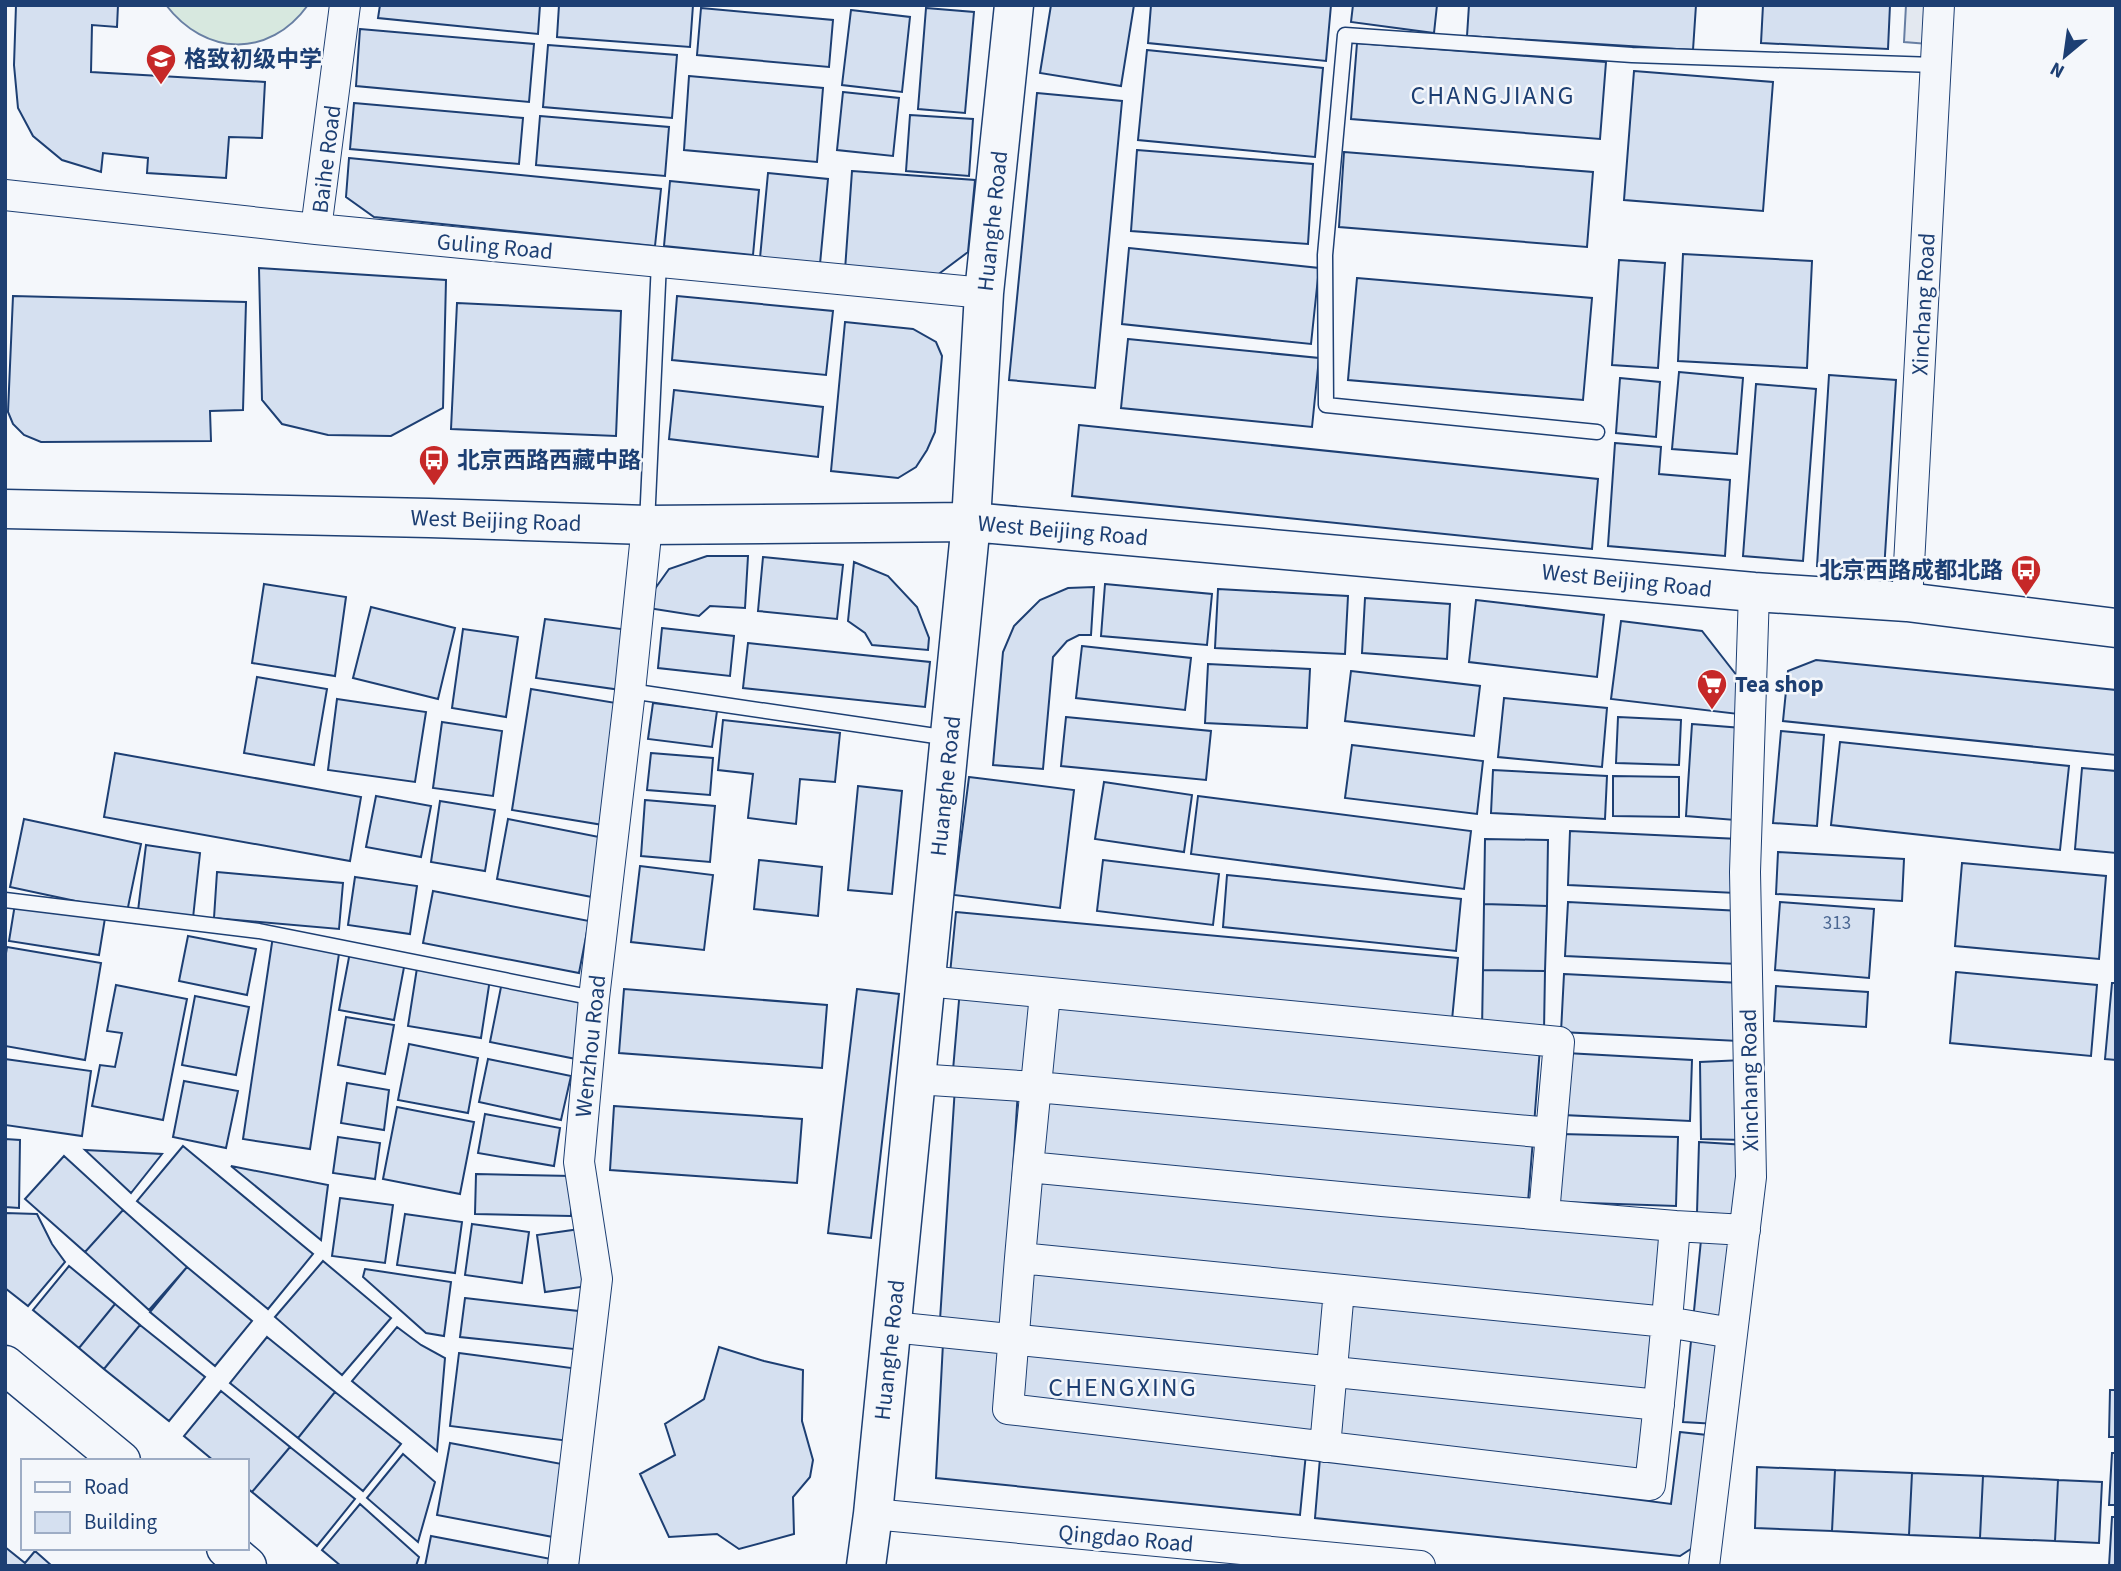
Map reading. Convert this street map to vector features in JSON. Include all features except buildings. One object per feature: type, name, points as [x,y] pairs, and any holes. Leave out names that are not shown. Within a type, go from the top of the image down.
[{"type":"main road","name":"Huanghe Road","points":[[866,1566],[971,522],[984,293],[1014,5]]},
{"type":"main road","name":"West Beijing Road","points":[[5,509],[415,517],[646,525],[971,522],[1754,592],[1907,602],[2116,628]]},
{"type":"main road","points":[[5,1365],[119,1459]]},
{"type":"main road","points":[[228,1550],[247,1566]]},
{"type":"street","name":"Baihe Road","points":[[316,229],[345,5]]},
{"type":"street","name":"Xinchang Road","points":[[1907,602],[1935,36]]},
{"type":"street","name":"Guling Road","points":[[5,195],[316,229],[984,293]]},
{"type":"street","name":"Wenzhou Road","points":[[563,1566],[597,1279],[579,1162],[594,998],[630,691],[646,525]]},
{"type":"street","name":"Xinchang Road","points":[[1704,1566],[1751,1177],[1745,872],[1754,592]]},
{"type":"street","points":[[926,981],[1559,1042],[1544,1214]]},
{"type":"street","points":[[1045,994],[1012,1339],[1008,1409],[1650,1485],[1675,1226]]},
{"type":"street","points":[[916,1079],[1036,1087],[1551,1133]]},
{"type":"street","points":[[1028,1167],[1368,1200],[1745,1230]]},
{"type":"street","points":[[1020,1258],[1667,1322],[1732,1333]]},
{"type":"street","points":[[1325,1447],[1339,1290]]},
{"type":"street","points":[[892,1327],[1659,1405]]},
{"type":"street","name":"Qingdao Road","points":[[873,1514],[1420,1566]]},
{"type":"lane","points":[[1597,432],[1326,405],[1325,255],[1345,35],[1632,55],[1935,36]]},
{"type":"lane","points":[[646,525],[659,262]]},
{"type":"lane","points":[[630,691],[950,738]]},
{"type":"lane","points":[[5,900],[258,931],[594,998]]},
{"type":"shaded area","points":[[166,5],[308,5],[292,23],[275,35],[256,42],[237,44],[218,42],[199,34],[182,22]]},
{"type":"shaded area","points":[[1906,5],[1931,5],[1928,44],[1904,42]]},
{"type":"place","name":"格致初级中学","points":[[161,86]]},
{"type":"place","name":"北京西路西藏中路","points":[[434,487]]},
{"type":"place","name":"北京西路成都北路","points":[[2026,597]]},
{"type":"place","name":"Tea shop","points":[[1712,711]]},
{"type":"district","name":"CHANGJIANG","points":[[1493,95]]},
{"type":"district","name":"CHENGXING","points":[[1123,1387]]}]
